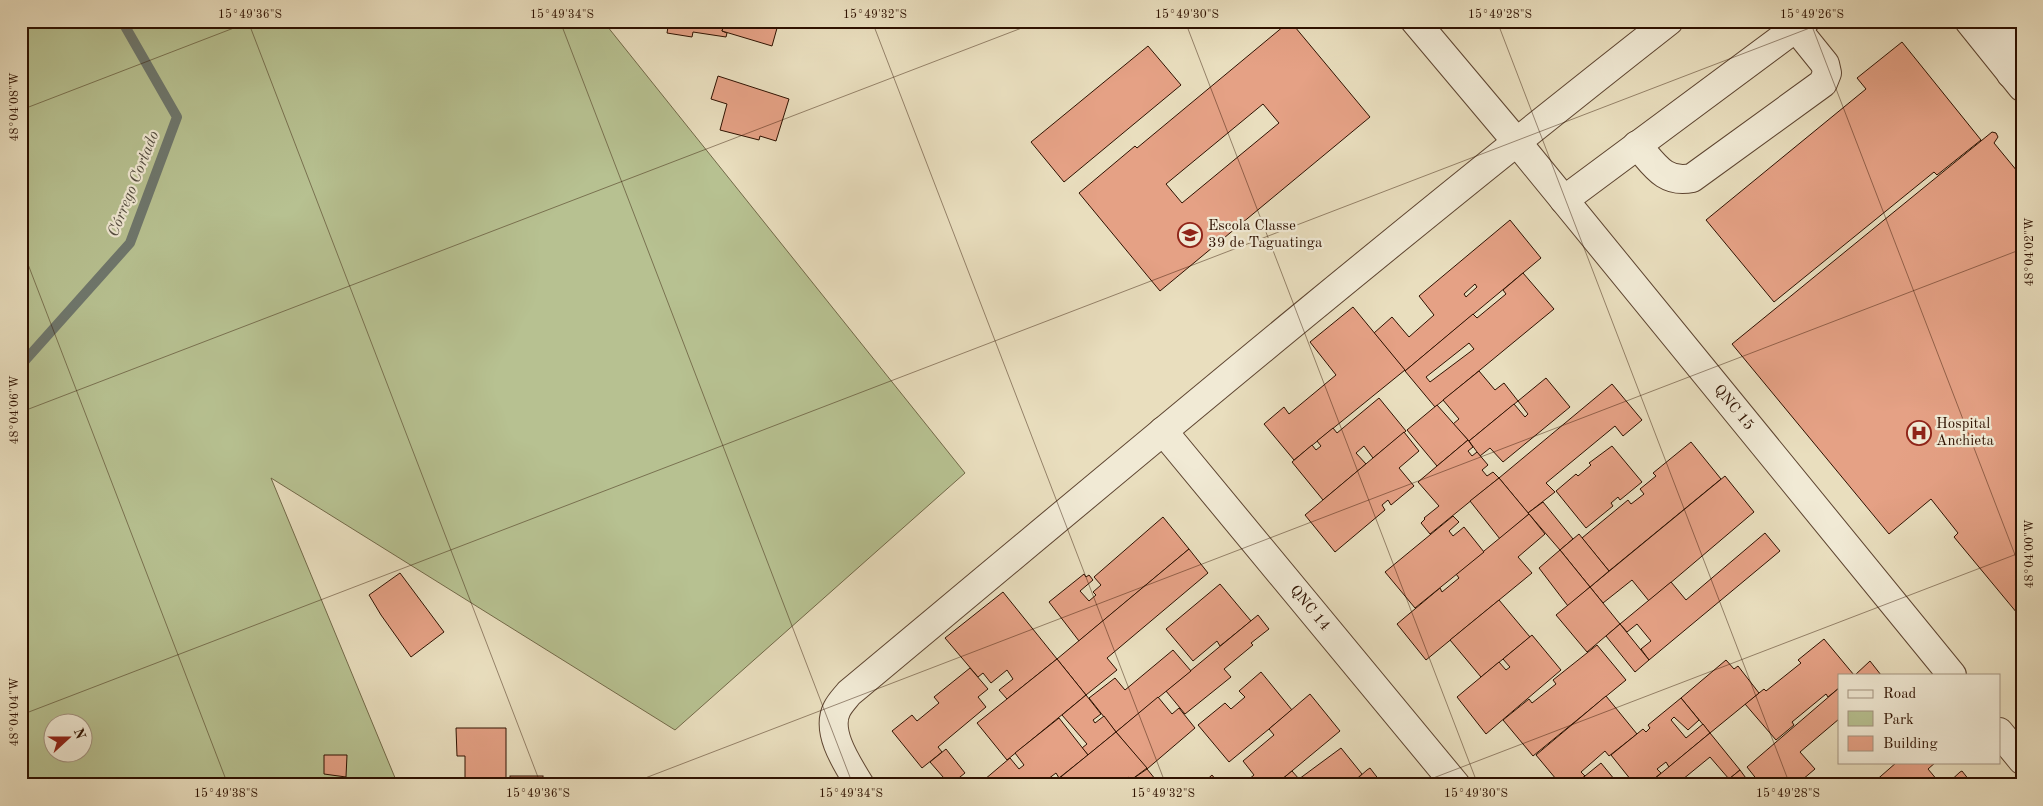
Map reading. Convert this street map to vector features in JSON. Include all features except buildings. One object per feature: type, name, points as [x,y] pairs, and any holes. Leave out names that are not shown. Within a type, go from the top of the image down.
[{"type":"street","name":"QNC 15","points":[[1415,21],[1516,141],[1951,674]]},
{"type":"street","points":[[860,785],[841,753],[833,727],[836,710],[849,693],[1163,431],[1516,141],[1669,21]]},
{"type":"street","points":[[1969,21],[2017,81]]},
{"type":"street","points":[[2004,21],[2017,81]]},
{"type":"street","points":[[1564,200],[1638,145],[1800,25],[1825,64],[1827,73],[1823,83],[1692,178],[1682,181],[1667,177],[1638,145]]},
{"type":"street","name":"QNC 14","points":[[1163,431],[1456,785]]},
{"type":"street","points":[[2000,733],[2022,760]]},
{"type":"green space","points":[[21,21],[603,21],[965,473],[675,730],[271,478],[398,785],[21,785]]},
{"type":"waterway","name":"Córrego Cortado","points":[[21,365],[130,243],[177,117],[122,21]]},
{"type":"place","name":"Escola Classe 39 de Taguatinga","points":[[1190,235]]},
{"type":"place","name":"Hospital Anchieta","points":[[1919,433]]}]
